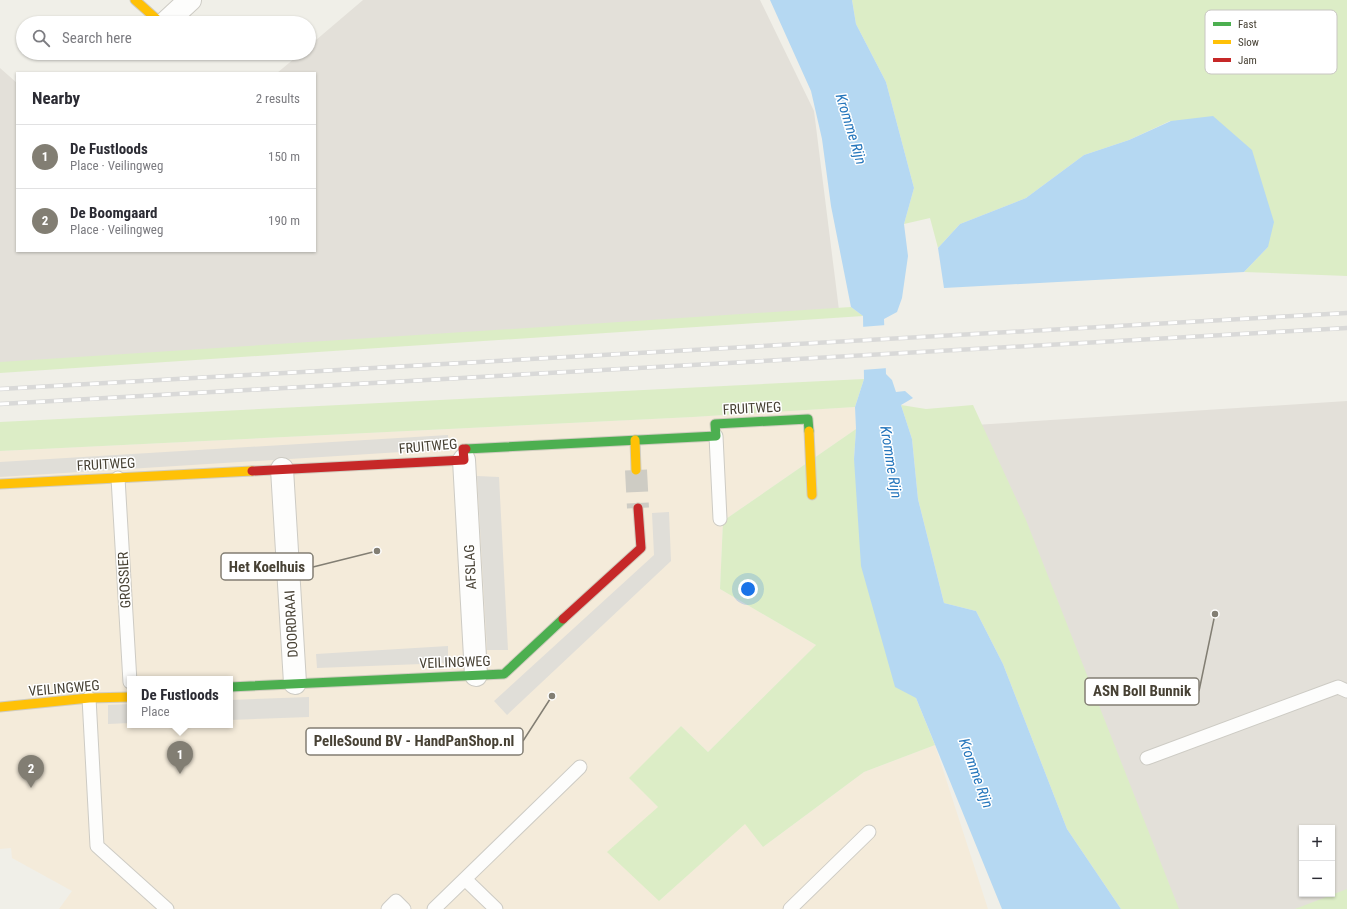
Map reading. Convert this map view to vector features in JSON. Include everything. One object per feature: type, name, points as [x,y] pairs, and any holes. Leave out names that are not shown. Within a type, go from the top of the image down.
[{"type":"street","points":[[135,0],[153,16]]},
{"type":"street","points":[[173,16],[190,0]]},
{"type":"street","name":"FRUITWEG","points":[[0,484],[464,460],[463,448],[716,436],[716,424],[808,419],[812,495]]},
{"type":"street","points":[[635,440],[636,470]]},
{"type":"street","name":"AFSLAG","points":[[464,460],[476,675]]},
{"type":"street","name":"DOORDRAAI","points":[[282,469],[295,683]]},
{"type":"street","name":"VEILINGWEG","points":[[233,687],[504,674],[641,548],[638,508]]},
{"type":"street","name":"VEILINGWEG","points":[[0,707],[89,698],[127,697]]},
{"type":"lane","points":[[716,436],[720,519]]},
{"type":"lane","name":"GROSSIER","points":[[118,478],[130,676]]},
{"type":"lane","points":[[1147,758],[1338,687],[1347,691]]},
{"type":"lane","points":[[89,698],[97,846],[167,909]]},
{"type":"lane","points":[[434,909],[580,767]]},
{"type":"lane","points":[[790,909],[869,832]]},
{"type":"lane","points":[[465,879],[496,909]]},
{"type":"lane","points":[[388,909],[396,901],[404,909]]},
{"type":"shaded area","points":[[363,0],[760,0],[814,111],[839,310],[0,364],[0,68],[16,82],[16,252],[316,252],[316,72],[278,72],[293,60],[316,60],[316,40]]},
{"type":"shaded area","points":[[1347,401],[1347,909],[1166,909],[959,426]]},
{"type":"shaded area","points":[[855,407],[856,429],[723,521],[720,589],[816,645],[708,752],[681,726],[630,778],[658,807],[659,901],[745,823],[763,847],[864,772],[935,745],[988,909],[59,909],[72,891],[12,858],[11,848],[0,849],[0,451],[693,417]]},
{"type":"shaded area","points":[[448,435],[449,449],[0,477],[0,462]]},
{"type":"shaded area","points":[[477,476],[499,477],[508,650],[487,650]]},
{"type":"shaded area","points":[[669,512],[671,561],[507,715],[494,701],[654,555],[652,513]]},
{"type":"shaded area","points":[[448,646],[448,663],[317,668],[316,654]]},
{"type":"shaded area","points":[[309,697],[309,717],[233,720],[233,700]]},
{"type":"shaded area","points":[[127,704],[127,723],[108,724],[108,705]]},
{"type":"green space","points":[[852,0],[1347,0],[1347,276],[1244,272],[1268,247],[1170,121],[1129,140],[1084,155],[1026,198],[960,224],[938,248],[930,218],[904,224],[914,188],[886,82],[856,24]]},
{"type":"green space","points":[[851,307],[863,316],[0,373],[0,362]]},
{"type":"green space","points":[[864,379],[855,407],[693,417],[0,451],[0,422]]},
{"type":"green space","points":[[901,405],[926,409],[973,405],[1026,520],[1179,909],[1121,909],[1067,829],[1003,664],[976,611],[944,603],[918,499],[912,439]]},
{"type":"green space","points":[[856,429],[854,459],[916,698],[935,745],[864,772],[763,847],[745,824],[659,901],[607,852],[658,807],[629,778],[681,726],[708,752],[816,645],[720,589],[723,521]]},
{"type":"green space","points":[[1347,889],[1347,909],[1295,909],[1326,897],[1335,897],[1335,894]]},
{"type":"water","name":"Kromme Rijn","points":[[770,0],[852,0],[856,24],[886,82],[914,188],[904,224],[908,256],[902,298],[897,312],[884,319],[886,374],[892,380],[896,392],[905,391],[913,398],[901,405],[912,439],[918,499],[944,603],[976,611],[1003,664],[1067,829],[1121,909],[1002,909],[916,698],[895,687],[861,566],[854,459],[856,429],[855,407],[864,379],[863,316],[851,307],[831,206],[822,139],[811,91]]},
{"type":"water","points":[[1213,116],[1252,150],[1274,222],[1268,247],[1244,272],[944,288],[938,248],[960,224],[1026,198],[1084,155],[1129,140],[1171,121]]},
{"type":"pier","points":[[886,325],[888,368],[862,370],[861,327]]},
{"type":"tunnel","points":[[636,470],[638,508]]},
{"type":"railway","points":[[0,389],[1347,313]]},
{"type":"railway","points":[[0,404],[1347,328]]},
{"type":"traffic: fast","points":[[466,449],[716,436],[715,424],[808,419],[809,431]]},
{"type":"traffic: fast","points":[[233,687],[504,674],[563,619]]},
{"type":"traffic: slow","points":[[135,0],[153,16]]},
{"type":"traffic: slow","points":[[809,431],[812,495]]},
{"type":"traffic: slow","points":[[635,440],[636,470]]},
{"type":"traffic: slow","points":[[0,484],[252,471]]},
{"type":"traffic: slow","points":[[0,707],[89,698],[127,697]]},
{"type":"traffic: jam","points":[[252,471],[464,460],[463,449],[466,449]]},
{"type":"traffic: jam","points":[[563,619],[641,548],[638,508]]},
{"type":"place","name":"Het Koelhuis","points":[[377,551]]},
{"type":"place","name":"ASN Boll Bunnik","points":[[1215,614]]},
{"type":"place","name":"PelleSound BV - HandPanShop.nl","points":[[552,696]]},
{"type":"place","name":"De Fustloods","points":[[180,774]]},
{"type":"place","name":"De Boomgaard","points":[[31,788]]}]
